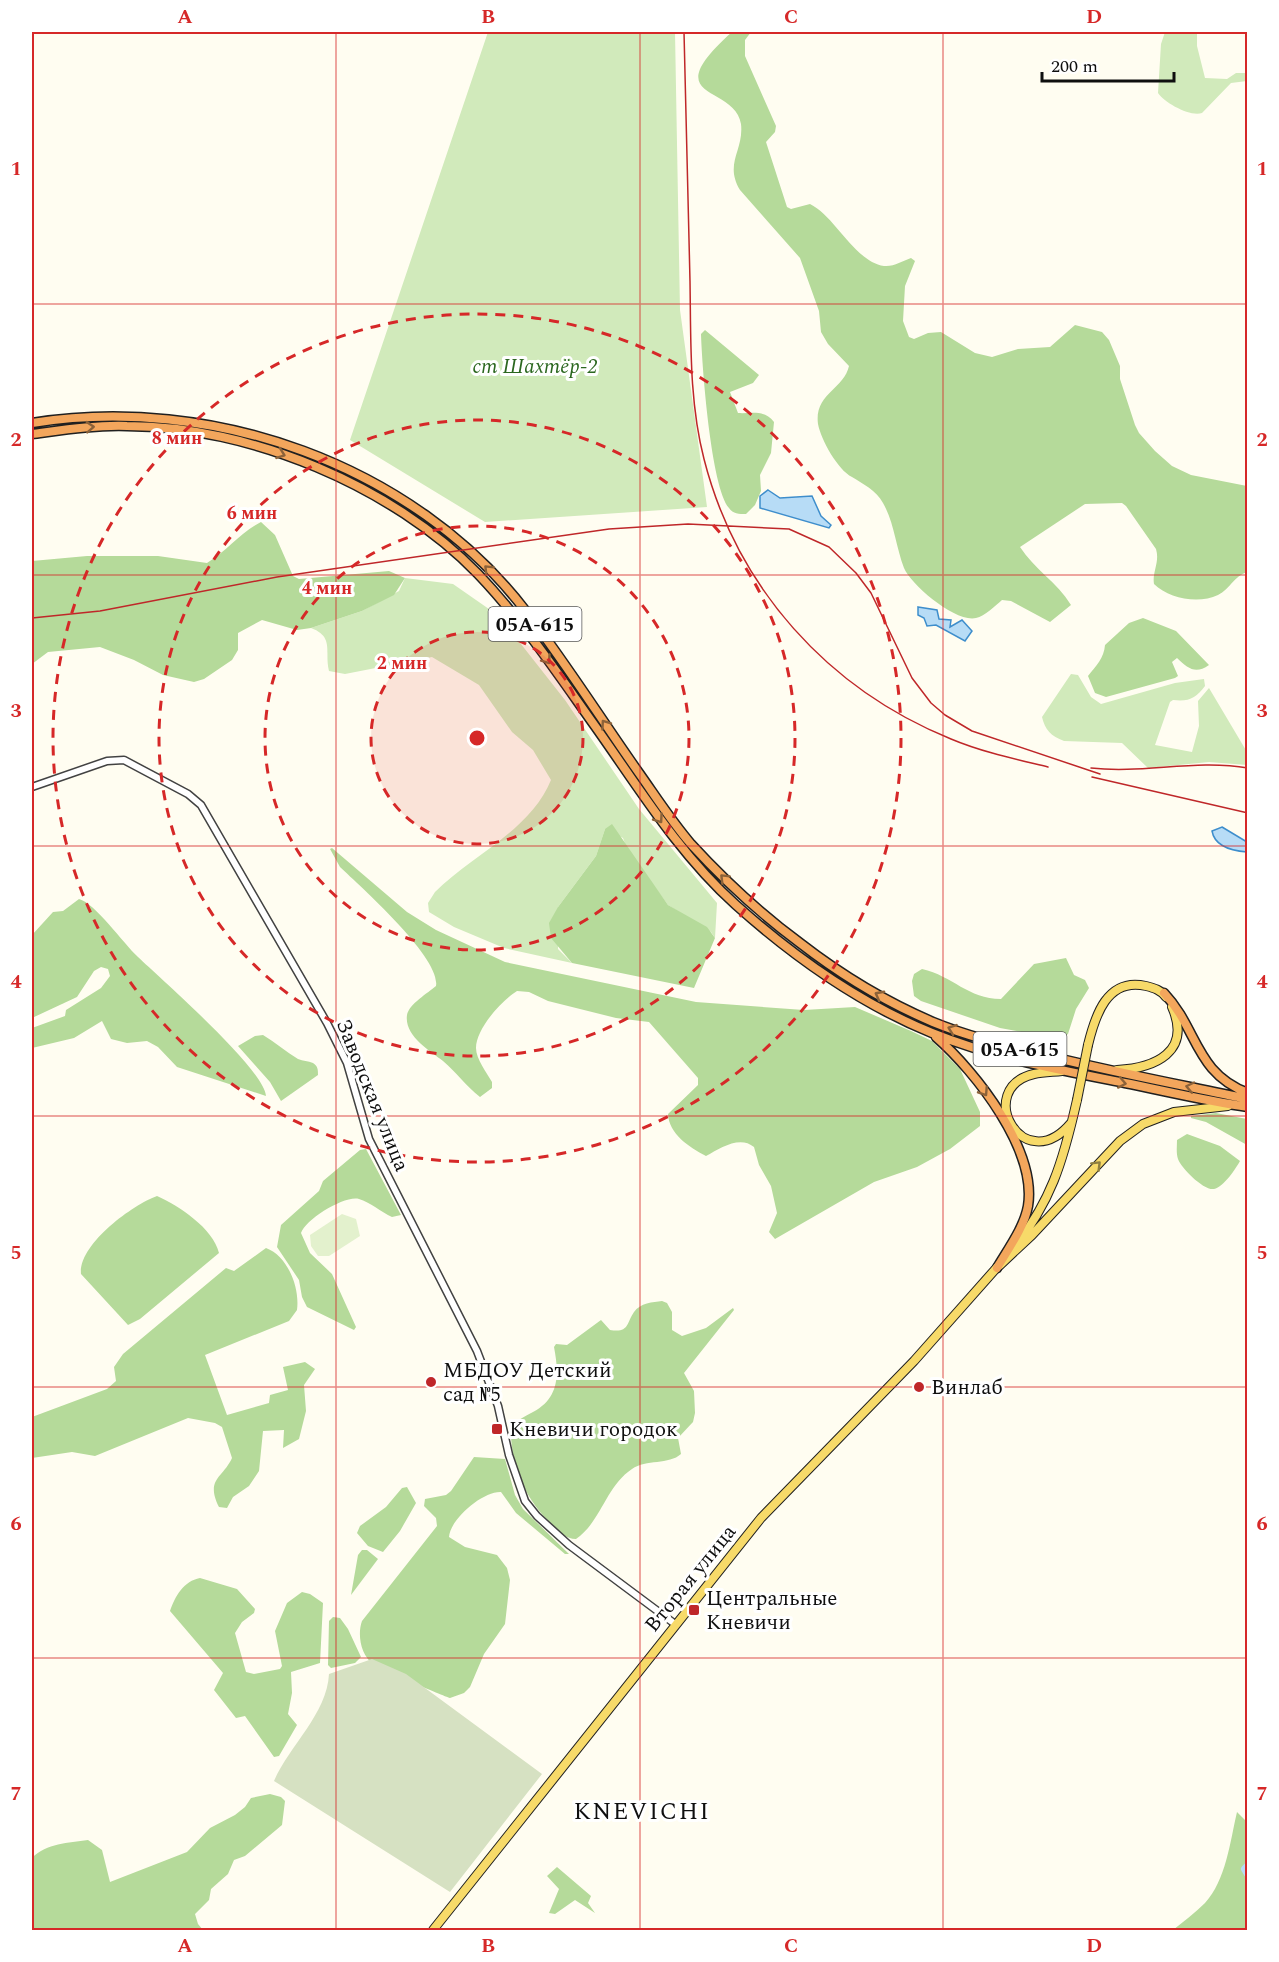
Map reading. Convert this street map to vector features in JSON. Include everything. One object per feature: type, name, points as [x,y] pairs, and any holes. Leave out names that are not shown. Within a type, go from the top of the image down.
[{"type":"highway","name":"05А-615","points":[[32,423],[104,415],[173,419],[285,443],[367,479],[414,507],[488,568],[524,608],[690,843],[743,896],[801,944],[862,985],[932,1021],[1004,1045],[1110,1071],[1248,1099]]},
{"type":"highway","name":"05А-615","points":[[32,434],[85,427],[130,425],[201,434],[273,451],[315,466],[356,485],[404,513],[475,571],[512,612],[667,830],[734,903],[830,978],[931,1033],[983,1051],[1065,1071],[1248,1107]]},
{"type":"highway","points":[[1164,993],[1176,1006],[1207,1066],[1224,1081],[1248,1093]]},
{"type":"highway","points":[[931,1033],[953,1052],[979,1083],[1007,1127],[1024,1162],[1028,1207],[1018,1233],[997,1268]]},
{"type":"main road","points":[[997,1268],[1024,1236],[1049,1197],[1065,1154],[1097,1012],[1115,991],[1124,987],[1142,985],[1164,993],[1173,1008],[1177,1024],[1174,1046],[1165,1057],[1156,1063],[1138,1069],[1110,1071]]},
{"type":"main road","points":[[1065,1071],[1035,1073],[1022,1078],[1008,1094],[1005,1106],[1012,1130],[1021,1137],[1035,1142],[1062,1133],[1072,1122]]},
{"type":"main road","points":[[997,1268],[1032,1235],[1120,1141],[1143,1124],[1174,1112],[1234,1105]]},
{"type":"main road","name":"Вторая улица","points":[[433,1930],[761,1518],[914,1361],[997,1268]]},
{"type":"street","name":"Заводская улица","points":[[32,787],[107,761],[124,760],[188,794],[201,805],[327,1023],[347,1063],[367,1134],[477,1350],[498,1406],[516,1480],[525,1501],[537,1516],[569,1545],[675,1624]]},
{"type":"green space","name":"ст Шахтёр-2","points":[[488,32],[675,32],[680,310],[707,507],[485,522],[350,440]]},
{"type":"green space","points":[[732,32],[751,32],[745,40],[745,56],[776,126],[775,132],[766,142],[787,207],[791,209],[810,204],[828,218],[854,248],[874,263],[888,266],[911,258],[915,261],[905,286],[903,321],[909,337],[914,339],[928,333],[941,332],[975,353],[992,357],[1018,349],[1050,347],[1075,325],[1102,332],[1109,340],[1120,366],[1120,379],[1135,425],[1155,451],[1172,466],[1191,475],[1247,486],[1247,572],[1239,576],[1218,595],[1210,598],[1184,599],[1168,593],[1154,584],[1156,549],[1126,506],[1122,503],[1085,504],[1020,547],[1071,605],[1050,622],[1011,601],[1002,600],[983,615],[967,618],[946,609],[915,584],[904,568],[890,518],[880,498],[841,468],[823,438],[818,424],[820,406],[841,381],[849,366],[828,344],[821,332],[819,311],[800,258],[740,190],[736,181],[734,164],[740,142],[741,124],[736,111],[705,89],[699,81],[700,70],[710,54]]},
{"type":"green space","points":[[1165,32],[1197,32],[1197,46],[1205,78],[1227,79],[1236,73],[1247,73],[1247,81],[1231,83],[1202,113],[1191,113],[1172,105],[1158,93],[1161,44]]},
{"type":"green space","points":[[705,330],[759,375],[753,383],[730,392],[738,413],[766,415],[774,422],[771,453],[760,475],[761,491],[755,505],[746,514],[734,513],[729,508],[717,476],[703,372],[701,334]]},
{"type":"green space","points":[[261,522],[275,535],[293,576],[299,579],[389,571],[405,578],[394,595],[362,611],[311,628],[297,630],[262,620],[238,633],[238,650],[232,660],[204,679],[194,682],[163,675],[134,660],[100,647],[48,652],[32,664],[32,561],[87,556],[158,556],[207,563]]},
{"type":"green space","points":[[405,578],[453,584],[499,616],[565,700],[639,809],[717,903],[715,938],[711,932],[668,905],[627,849],[623,838],[605,829],[596,856],[558,907],[558,949],[572,963],[504,948],[454,927],[429,912],[428,903],[435,892],[530,814],[542,798],[551,780],[533,750],[512,732],[479,685],[432,657],[345,674],[329,671],[326,641],[323,636],[311,628],[362,611],[399,591]]},
{"type":"green space","points":[[1143,618],[1176,631],[1209,665],[1196,670],[1177,658],[1172,662],[1178,676],[1175,678],[1106,697],[1095,693],[1088,676],[1101,658],[1105,645],[1129,623]]},
{"type":"green space","points":[[1071,674],[1078,675],[1091,697],[1101,704],[1175,683],[1204,679],[1205,686],[1198,694],[1188,700],[1170,702],[1155,745],[1192,752],[1199,726],[1198,701],[1209,688],[1247,752],[1247,765],[1209,762],[1148,768],[1122,743],[1059,739],[1047,729],[1042,717]]},
{"type":"green space","points":[[612,824],[668,905],[707,927],[715,938],[694,988],[572,963],[551,938],[549,923],[558,907],[596,856],[605,829]]},
{"type":"green space","points":[[332,848],[407,912],[436,930],[505,962],[696,1002],[804,1010],[855,1007],[911,1031],[932,1041],[960,1069],[980,1112],[980,1126],[950,1149],[917,1167],[874,1182],[775,1239],[769,1232],[777,1213],[771,1186],[759,1165],[754,1147],[743,1142],[736,1142],[706,1156],[687,1144],[672,1128],[668,1114],[698,1085],[698,1078],[649,1022],[616,1018],[548,1001],[529,992],[517,991],[497,1008],[480,1032],[476,1052],[492,1082],[492,1088],[480,1097],[475,1093],[448,1065],[419,1042],[407,1023],[408,1011],[436,986],[434,974],[426,959],[398,924],[340,867],[330,849]]},
{"type":"green space","points":[[79,899],[101,915],[138,957],[231,1046],[261,1083],[266,1096],[177,1067],[158,1047],[147,1041],[127,1043],[111,1039],[102,1021],[74,1038],[32,1048],[32,1028],[65,1016],[66,1010],[101,988],[110,976],[108,969],[101,967],[94,971],[77,997],[32,1018],[32,935],[53,912],[63,911]]},
{"type":"green space","points":[[1066,958],[1074,975],[1085,980],[1089,988],[1076,1009],[1068,1034],[1060,1039],[1000,1028],[921,1001],[914,996],[912,981],[914,974],[922,969],[933,972],[979,995],[1001,999],[1034,964]]},
{"type":"green space","points":[[263,1035],[298,1059],[313,1063],[317,1068],[318,1075],[281,1101],[270,1082],[238,1046],[255,1036]]},
{"type":"green space","points":[[1216,1113],[1247,1119],[1247,1145],[1206,1122],[1191,1118],[1191,1116]]},
{"type":"green space","points":[[1187,1134],[1220,1146],[1240,1161],[1218,1188],[1210,1189],[1205,1186],[1193,1178],[1180,1163],[1177,1154],[1177,1140]]},
{"type":"green space","points":[[366,1149],[401,1215],[392,1217],[363,1200],[353,1199],[327,1209],[310,1221],[301,1233],[310,1253],[332,1274],[356,1327],[354,1330],[307,1307],[302,1297],[299,1280],[277,1247],[281,1225],[319,1191],[323,1181],[360,1150]]},
{"type":"green space","points":[[157,1196],[185,1212],[203,1227],[216,1244],[219,1253],[140,1319],[128,1325],[81,1274],[82,1263],[88,1251],[108,1228],[134,1208]]},
{"type":"green space","points":[[342,1214],[356,1219],[360,1236],[329,1256],[318,1256],[311,1246],[310,1235]]},
{"type":"green space","points":[[266,1248],[281,1258],[291,1274],[297,1292],[297,1310],[289,1321],[205,1355],[227,1415],[269,1403],[270,1395],[288,1390],[283,1367],[305,1362],[315,1369],[304,1385],[306,1411],[299,1439],[283,1448],[284,1430],[263,1431],[259,1471],[249,1486],[233,1497],[227,1508],[219,1507],[214,1490],[217,1480],[232,1458],[222,1427],[215,1423],[188,1418],[95,1456],[72,1452],[32,1458],[32,1417],[107,1389],[116,1381],[114,1367],[123,1354],[226,1268],[234,1271]]},
{"type":"green space","points":[[662,1301],[667,1303],[672,1312],[672,1330],[682,1336],[706,1328],[733,1308],[734,1310],[684,1373],[694,1391],[695,1413],[693,1422],[678,1438],[681,1454],[670,1460],[644,1464],[632,1469],[616,1485],[585,1532],[576,1539],[569,1538],[543,1516],[528,1494],[513,1456],[511,1429],[518,1421],[542,1406],[553,1392],[557,1375],[554,1347],[556,1344],[567,1345],[601,1320],[610,1330],[624,1329],[634,1312],[640,1307],[647,1303]]},
{"type":"green space","points":[[474,1457],[505,1459],[515,1495],[523,1509],[569,1554],[565,1554],[516,1513],[501,1492],[485,1496],[477,1501],[455,1522],[449,1537],[465,1547],[497,1555],[507,1568],[510,1580],[505,1624],[484,1654],[470,1687],[464,1693],[450,1698],[373,1664],[363,1650],[360,1632],[362,1621],[437,1526],[436,1518],[424,1506],[425,1499],[446,1495],[451,1491]]},
{"type":"green space","points":[[407,1487],[416,1503],[400,1531],[383,1552],[368,1546],[357,1533],[360,1526],[386,1507],[402,1488]]},
{"type":"green space","points":[[362,1550],[367,1550],[378,1559],[351,1595],[358,1555]]},
{"type":"green space","points":[[200,1578],[237,1589],[255,1609],[235,1633],[246,1672],[254,1674],[280,1669],[282,1666],[275,1631],[287,1603],[302,1592],[310,1594],[323,1603],[320,1663],[291,1672],[292,1693],[288,1714],[297,1725],[279,1756],[274,1757],[245,1716],[236,1718],[214,1690],[223,1673],[170,1611],[181,1590],[189,1582]]},
{"type":"green space","points":[[333,1617],[340,1618],[348,1629],[361,1657],[355,1663],[331,1668],[328,1665],[329,1621]]},
{"type":"green space","points":[[372,1659],[406,1674],[542,1774],[450,1892],[274,1781],[322,1703],[329,1674]]},
{"type":"green space","points":[[270,1794],[281,1797],[285,1801],[282,1825],[245,1856],[234,1860],[228,1874],[211,1889],[209,1900],[195,1914],[203,1930],[32,1930],[32,1858],[44,1849],[58,1844],[88,1840],[102,1850],[110,1882],[187,1852],[210,1828],[235,1815],[251,1798]]},
{"type":"green space","points":[[1237,1812],[1247,1822],[1247,1930],[1173,1930],[1205,1903],[1218,1883],[1223,1872]]},
{"type":"green space","points":[[557,1867],[591,1896],[588,1903],[595,1913],[575,1900],[555,1914],[549,1913],[559,1889],[547,1876]]},
{"type":"water","points":[[768,490],[780,498],[812,496],[821,516],[831,525],[829,528],[760,508],[760,496]]},
{"type":"water","points":[[918,607],[937,610],[939,619],[951,620],[950,627],[962,620],[972,631],[965,641],[936,625],[927,626],[924,618],[918,615]]},
{"type":"water","points":[[1222,827],[1247,842],[1247,852],[1231,849],[1217,841],[1212,831]]},
{"type":"waterway","points":[[1248,1866],[1245,1869],[1248,1874]]},
{"type":"railway","points":[[684,32],[693,393],[704,459],[719,506],[739,550],[764,591],[794,629],[827,662],[865,692],[906,718],[963,744],[1048,767]]},
{"type":"railway","points":[[32,618],[100,611],[277,577],[609,529],[688,524],[789,529],[829,547],[856,573],[871,593],[912,678],[931,703],[945,715],[972,731],[1100,774]]},
{"type":"railway","points":[[1091,768],[1130,769],[1208,765],[1248,768]]},
{"type":"railway","points":[[1092,777],[1248,813]]},
{"type":"place","name":"МБДОУ Детский сад №5","points":[[431,1382]]},
{"type":"place","name":"Винлаб","points":[[919,1387]]},
{"type":"place","name":"Кневичи городок","points":[[497,1429]]},
{"type":"place","name":"Центральные Кневичи","points":[[694,1610]]},
{"type":"district","name":"KNEVICHI","points":[[642,1811]]}]
